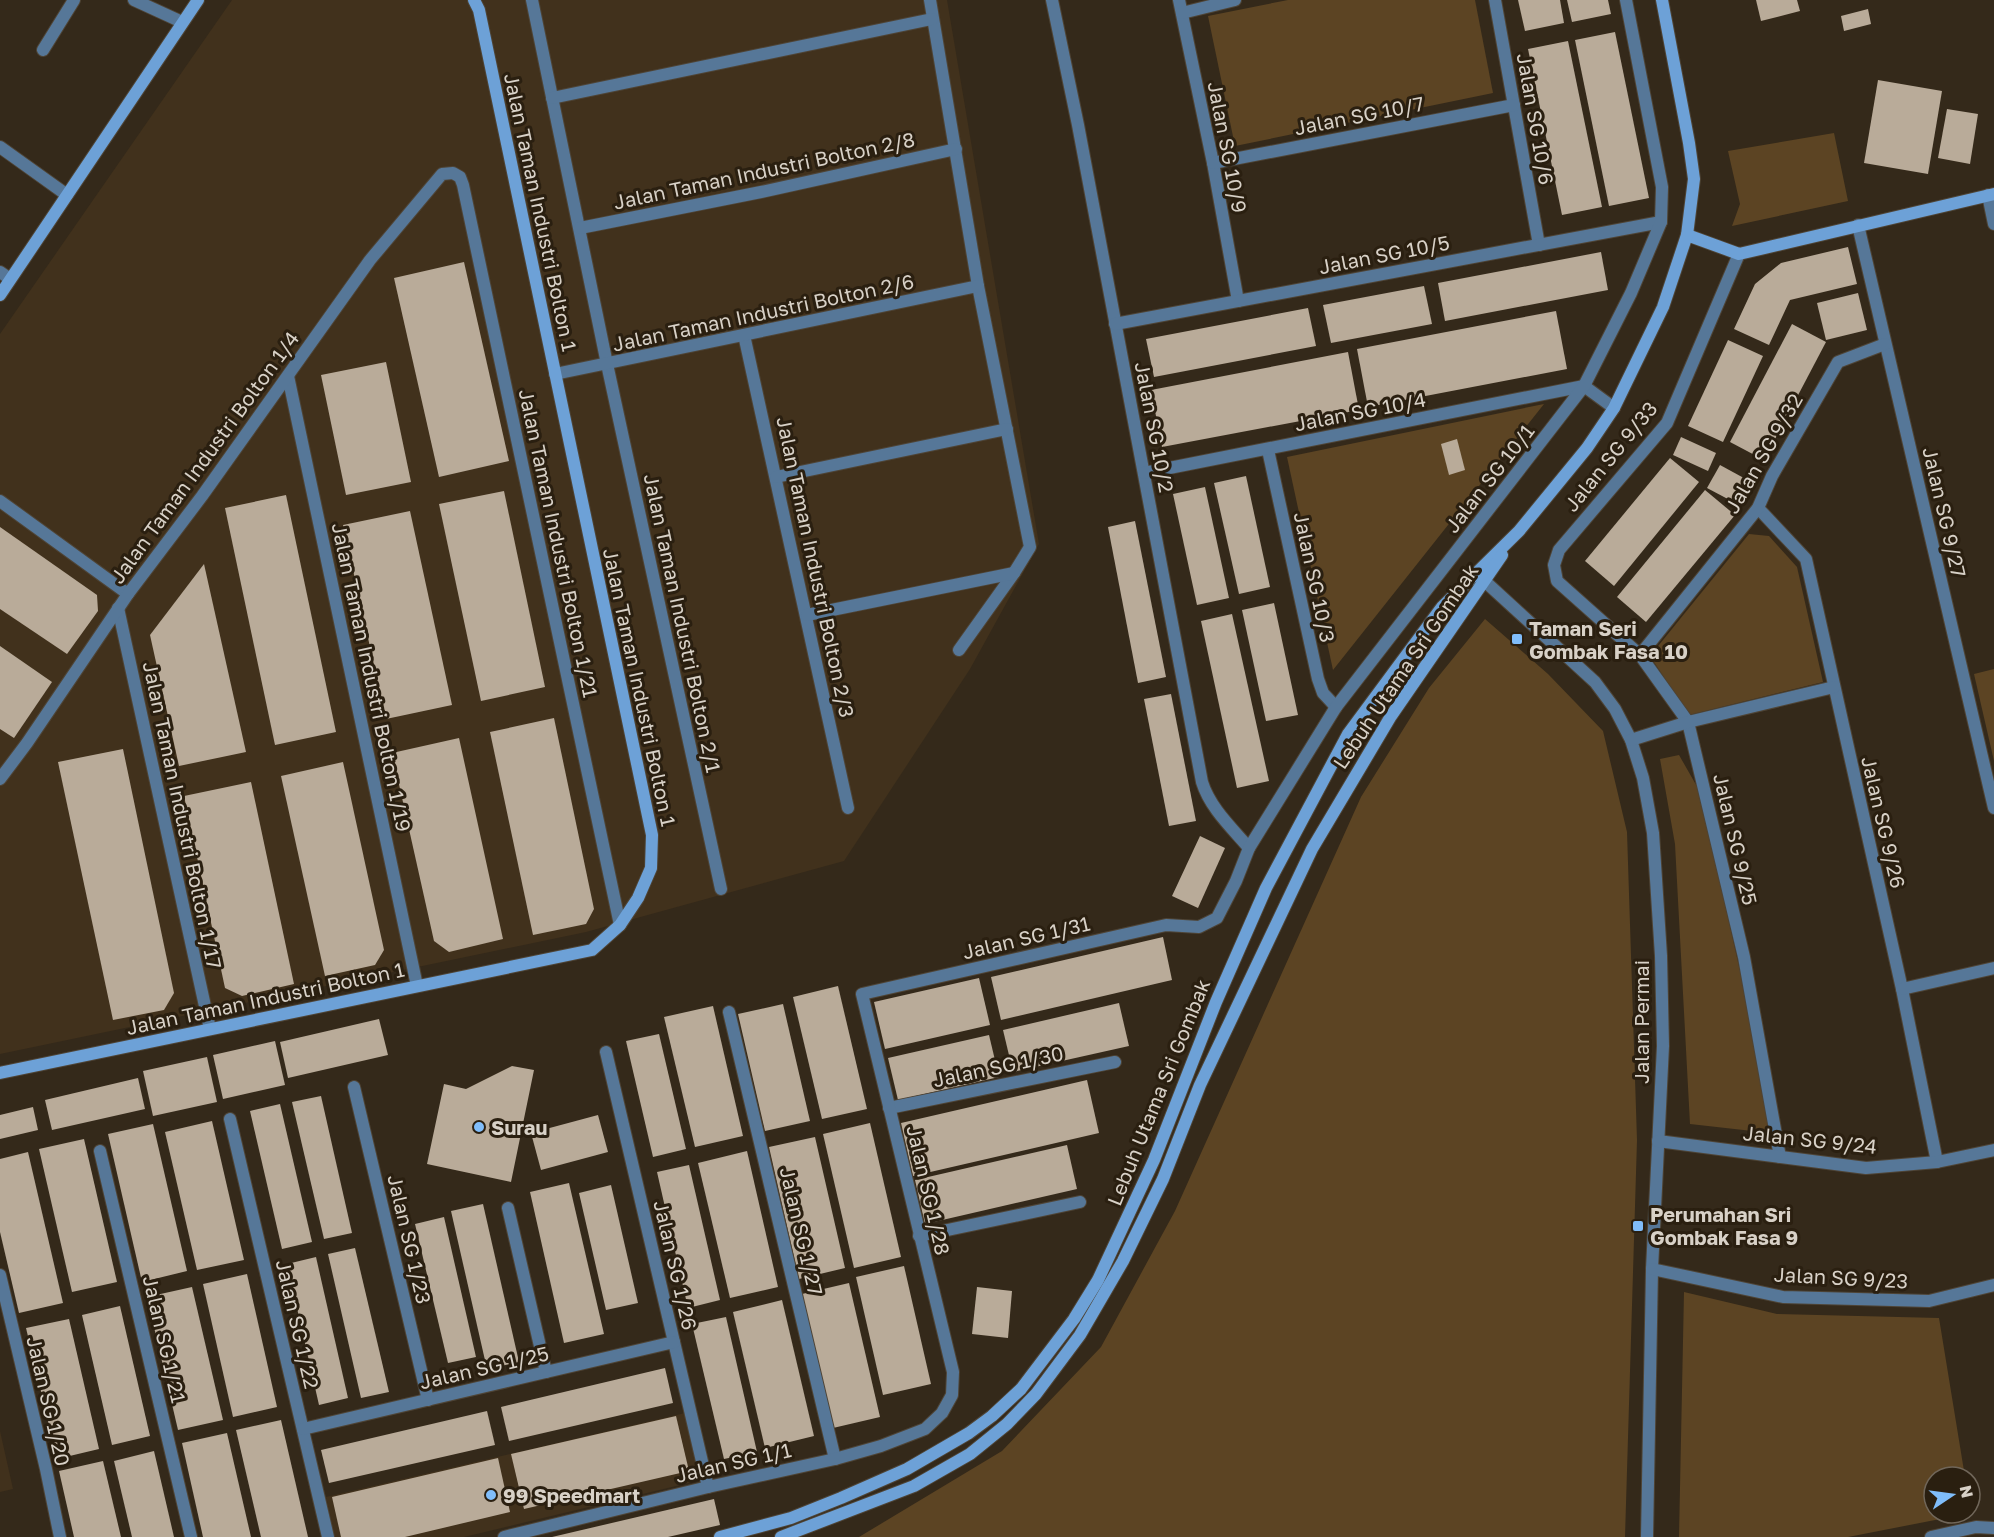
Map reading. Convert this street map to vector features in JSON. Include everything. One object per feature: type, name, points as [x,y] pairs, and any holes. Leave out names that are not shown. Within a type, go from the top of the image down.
[{"type":"street","points":[[43,50],[74,0]]},
{"type":"street","points":[[134,0],[182,22]]},
{"type":"street","points":[[0,295],[5,275],[67,195],[198,0]]},
{"type":"street","name":"Jalan Taman Industri Bolton 1","points":[[0,1073],[591,950],[620,925],[638,898],[651,868],[652,835],[478,10],[474,0]]},
{"type":"street","name":"Jalan Taman Industri Bolton 2/1","points":[[532,0],[607,364],[721,889]]},
{"type":"street","points":[[930,0],[978,286],[1030,547],[960,650]]},
{"type":"street","name":"Jalan SG 10/2","points":[[1052,0],[1078,125],[1202,782],[1206,795],[1213,805],[1249,848]]},
{"type":"street","points":[[1181,6],[1235,0]]},
{"type":"street","name":"Jalan SG 10/6","points":[[1495,0],[1539,245]]},
{"type":"street","name":"Jalan SG 10/1","points":[[1199,927],[1216,918],[1236,881],[1249,848],[1336,707],[1584,386],[1631,293],[1661,222],[1662,187],[1626,0]]},
{"type":"street","name":"Lebuh Utama Sri Gombak","points":[[781,1537],[799,1534],[914,1486],[970,1454],[1007,1424],[1036,1394],[1080,1335],[1123,1261],[1158,1189],[1200,1085],[1312,849],[1391,716],[1481,577],[1587,448],[1614,408],[1663,307],[1687,235],[1693,198],[1694,179],[1689,143],[1662,0]]},
{"type":"street","name":"Jalan SG 10/9","points":[[1181,6],[1238,301]]},
{"type":"street","points":[[552,99],[932,19]]},
{"type":"street","name":"Jalan SG 10/7","points":[[1213,163],[1514,105]]},
{"type":"street","points":[[0,147],[67,195]]},
{"type":"street","name":"Jalan Taman Industri Bolton 2/8","points":[[580,228],[761,192],[956,149]]},
{"type":"street","name":"Jalan Taman Industri Bolton 1/4","points":[[2,770],[27,743],[118,608],[202,496],[370,260],[442,174],[453,173]]},
{"type":"street","name":"Jalan Taman Industri Bolton 1/21","points":[[453,173],[460,177],[463,185],[620,925]]},
{"type":"street","points":[[1687,235],[1739,254],[1991,194],[1994,224]]},
{"type":"street","name":"Jalan SG 10/5","points":[[1114,324],[1661,222]]},
{"type":"street","name":"Jalan SG 9/27","points":[[1858,225],[1994,808]]},
{"type":"street","name":"Jalan SG 9/33","points":[[1557,581],[1554,565],[1558,550],[1667,423],[1739,254]]},
{"type":"street","name":"Jalan Taman Industri Bolton 2/6","points":[[555,374],[978,286]]},
{"type":"street","name":"Jalan Taman Industri Bolton 2/3","points":[[744,335],[848,808]]},
{"type":"street","name":"Jalan SG 9/32","points":[[1640,655],[1758,508],[1773,476],[1838,362],[1885,344]]},
{"type":"street","name":"Jalan Taman Industri Bolton 1/19","points":[[288,376],[417,986]]},
{"type":"street","points":[[1584,386],[1614,408]]},
{"type":"street","name":"Jalan SG 10/4","points":[[1144,473],[1584,386]]},
{"type":"street","points":[[776,477],[1007,429]]},
{"type":"street","name":"Jalan SG 10/3","points":[[1268,450],[1318,679],[1323,693],[1336,707]]},
{"type":"street","points":[[0,501],[128,594]]},
{"type":"street","name":"Jalan SG 9/26","points":[[1758,508],[1806,559],[1902,989],[1937,1162]]},
{"type":"street","points":[[807,615],[1014,573]]},
{"type":"street","name":"Lebuh Utama Sri Gombak","points":[[720,1537],[793,1517],[907,1469],[969,1433],[992,1416],[1021,1389],[1074,1319],[1098,1280],[1154,1160],[1216,1002],[1266,888],[1348,734],[1442,607],[1481,577]]},
{"type":"street","name":"Jalan Permai","points":[[1481,577],[1595,682],[1615,709],[1631,740],[1643,778],[1653,834],[1661,956],[1663,1046],[1652,1269],[1647,1537]]},
{"type":"street","name":"Jalan SG 9/25","points":[[1557,581],[1640,655],[1688,722],[1744,957],[1780,1157]]},
{"type":"street","name":"Jalan Taman Industri Bolton 1/17","points":[[118,608],[210,1029]]},
{"type":"street","points":[[1631,740],[1688,722],[1834,687]]},
{"type":"street","name":"Jalan SG 1/31","points":[[862,994],[1166,925],[1199,927]]},
{"type":"street","points":[[1902,989],[1994,968]]},
{"type":"street","name":"Jalan SG 1/28","points":[[862,994],[953,1372],[952,1395]]},
{"type":"street","name":"Jalan SG 1/27","points":[[729,1012],[835,1459]]},
{"type":"street","name":"Jalan SG 1/26","points":[[606,1052],[708,1487]]},
{"type":"street","name":"Jalan SG 1/30","points":[[889,1108],[1115,1062]]},
{"type":"street","name":"Jalan SG 1/23","points":[[354,1087],[428,1400]]},
{"type":"street","name":"Jalan SG 1/22","points":[[230,1119],[328,1537]]},
{"type":"street","name":"Jalan SG 9/24","points":[[1658,1141],[1866,1168],[1937,1162],[1994,1150]]},
{"type":"street","name":"Jalan SG 1/21","points":[[100,1151],[191,1537]]},
{"type":"street","points":[[920,1236],[1080,1202]]},
{"type":"street","points":[[508,1208],[546,1372]]},
{"type":"street","name":"Jalan SG 9/23","points":[[1652,1269],[1783,1297],[1929,1301],[1994,1286]]},
{"type":"street","name":"Jalan SG 1/20","points":[[0,1275],[60,1537]]},
{"type":"street","name":"Jalan SG 1/25","points":[[303,1429],[674,1342]]},
{"type":"street","name":"Jalan SG 1/1","points":[[504,1537],[708,1487],[835,1459],[880,1446],[925,1430],[942,1413],[952,1395]]},
{"type":"street","points":[[793,1517],[799,1534]]},
{"type":"street","points":[[1931,1537],[1976,1527],[1994,1528]]},
{"type":"shaded area","points":[[232,0],[947,0],[1039,544],[970,669],[844,861],[586,932],[0,1054],[0,334]]},
{"type":"shaded area","points":[[1288,0],[1475,0],[1493,93],[1235,146],[1208,16]]},
{"type":"shaded area","points":[[1834,133],[1848,201],[1732,226],[1740,204],[1728,151]]},
{"type":"shaded area","points":[[1544,404],[1333,670],[1287,457]]},
{"type":"shaded area","points":[[1749,534],[1769,536],[1797,567],[1823,682],[1689,715],[1650,656]]},
{"type":"shaded area","points":[[1485,619],[1548,674],[1603,731],[1627,832],[1637,1140],[1625,1537],[859,1537],[1002,1451],[1101,1347],[1175,1211],[1361,797],[1429,688]]},
{"type":"shaded area","points":[[1994,669],[1994,761],[1974,674]]},
{"type":"shaded area","points":[[1679,755],[1699,790],[1750,1015],[1770,1133],[1690,1124],[1675,844],[1660,759]]},
{"type":"shaded area","points":[[1684,1292],[1777,1314],[1939,1318],[1963,1465],[1922,1465],[1922,1523],[1848,1537],[1679,1537]]},
{"type":"shaded area","points":[[685,1413],[701,1480],[464,1537],[335,1537],[326,1497]]},
{"type":"shaded area","points":[[0,1431],[13,1489],[0,1492]]},
{"type":"building","points":[[1518,0],[1560,0],[1564,23],[1525,31]]},
{"type":"building","points":[[1567,0],[1608,0],[1611,14],[1572,22]]},
{"type":"building","points":[[1756,0],[1797,0],[1800,11],[1761,21]]},
{"type":"building","points":[[1868,9],[1871,24],[1844,31],[1841,16]]},
{"type":"building","points":[[1615,32],[1649,198],[1609,206],[1575,40]]},
{"type":"building","points":[[1568,41],[1602,207],[1562,215],[1528,49]]},
{"type":"building","points":[[1878,80],[1942,91],[1928,174],[1864,163]]},
{"type":"building","points":[[1947,109],[1978,114],[1970,164],[1938,158]]},
{"type":"building","points":[[1848,247],[1857,284],[1790,300],[1769,345],[1734,329],[1755,284],[1781,263]]},
{"type":"building","points":[[1601,252],[1608,290],[1445,321],[1438,283]]},
{"type":"building","points":[[464,262],[509,461],[439,477],[394,278]]},
{"type":"building","points":[[1424,286],[1432,324],[1331,343],[1323,305]]},
{"type":"building","points":[[1858,293],[1867,330],[1826,340],[1817,303]]},
{"type":"building","points":[[1308,308],[1316,346],[1154,377],[1146,339]]},
{"type":"building","points":[[1556,311],[1567,369],[1368,407],[1357,349]]},
{"type":"building","points":[[1792,324],[1826,342],[1764,460],[1730,442]]},
{"type":"building","points":[[1728,340],[1763,356],[1723,442],[1688,426]]},
{"type":"building","points":[[1348,352],[1359,410],[1162,447],[1151,390]]},
{"type":"building","points":[[386,362],[411,482],[346,495],[321,375]]},
{"type":"building","points":[[1681,437],[1716,453],[1708,471],[1673,455]]},
{"type":"building","points":[[1457,439],[1465,470],[1449,475],[1441,444]]},
{"type":"building","points":[[1670,458],[1699,482],[1614,586],[1585,561]]},
{"type":"building","points":[[1720,465],[1753,483],[1741,506],[1707,488]]},
{"type":"building","points":[[1246,476],[1270,587],[1239,594],[1214,483]]},
{"type":"building","points":[[1205,487],[1229,598],[1197,605],[1173,494]]},
{"type":"building","points":[[1705,490],[1735,515],[1646,622],[1617,597]]},
{"type":"building","points":[[504,491],[545,687],[481,701],[439,504]]},
{"type":"building","points":[[286,495],[336,732],[275,745],[225,508]]},
{"type":"building","points":[[410,511],[452,705],[386,719],[343,525]]},
{"type":"building","points":[[1135,521],[1166,677],[1138,683],[1108,527]]},
{"type":"building","points":[[0,527],[97,595],[98,611],[67,654],[0,609]]},
{"type":"building","points":[[204,564],[246,752],[179,766],[150,635]]},
{"type":"building","points":[[1274,603],[1298,715],[1266,721],[1242,610]]},
{"type":"building","points":[[1232,614],[1269,781],[1237,788],[1201,621]]},
{"type":"building","points":[[0,646],[52,682],[14,738],[0,729]]},
{"type":"building","points":[[1171,694],[1196,821],[1169,826],[1144,699]]},
{"type":"building","points":[[554,718],[594,909],[586,924],[533,935],[490,732]]},
{"type":"building","points":[[459,738],[503,939],[449,952],[434,941],[392,753]]},
{"type":"building","points":[[123,749],[174,993],[164,1010],[113,1020],[58,762]]},
{"type":"building","points":[[343,762],[384,950],[375,965],[325,976],[281,776]]},
{"type":"building","points":[[251,782],[294,984],[242,996],[225,988],[184,796]]},
{"type":"building","points":[[1200,836],[1225,848],[1198,908],[1172,896]]},
{"type":"building","points":[[1163,937],[1172,980],[1001,1020],[991,977]]},
{"type":"building","points":[[979,978],[990,1025],[885,1049],[874,1002]]},
{"type":"building","points":[[838,986],[867,1109],[822,1119],[793,997]]},
{"type":"building","points":[[1119,1003],[1129,1046],[1013,1072],[1003,1030]]},
{"type":"building","points":[[783,1004],[810,1121],[765,1131],[738,1014]]},
{"type":"building","points":[[713,1006],[743,1136],[695,1147],[664,1017]]},
{"type":"building","points":[[379,1019],[388,1055],[288,1078],[280,1042]]},
{"type":"building","points":[[659,1034],[686,1149],[653,1157],[626,1041]]},
{"type":"building","points":[[989,1035],[999,1077],[898,1100],[888,1058]]},
{"type":"building","points":[[275,1041],[285,1085],[223,1099],[213,1055]]},
{"type":"building","points":[[207,1057],[217,1102],[153,1116],[143,1071]]},
{"type":"building","name":"Surau","points":[[512,1066],[534,1070],[511,1182],[427,1164],[444,1084],[466,1089]]},
{"type":"building","points":[[138,1078],[145,1109],[52,1130],[45,1100]]},
{"type":"building","points":[[1087,1080],[1099,1133],[913,1176],[901,1123]]},
{"type":"building","points":[[321,1096],[352,1233],[324,1239],[292,1102]]},
{"type":"building","points":[[280,1104],[312,1242],[282,1249],[250,1111]]},
{"type":"building","points":[[33,1107],[38,1130],[0,1139],[0,1115]]},
{"type":"building","points":[[598,1115],[608,1152],[541,1170],[531,1133]]},
{"type":"building","points":[[212,1121],[244,1260],[197,1270],[165,1132]]},
{"type":"building","points":[[870,1123],[901,1257],[854,1268],[823,1134]]},
{"type":"building","points":[[153,1124],[187,1271],[142,1282],[108,1134]]},
{"type":"building","points":[[815,1137],[845,1268],[799,1279],[769,1147]]},
{"type":"building","points":[[84,1139],[117,1282],[72,1292],[39,1149]]},
{"type":"building","points":[[1067,1145],[1077,1189],[925,1224],[915,1180]]},
{"type":"building","points":[[747,1151],[778,1287],[730,1298],[698,1163]]},
{"type":"building","points":[[28,1152],[63,1303],[19,1313],[0,1232],[0,1159]]},
{"type":"building","points":[[689,1165],[720,1300],[688,1308],[657,1172]]},
{"type":"building","points":[[569,1183],[604,1334],[564,1343],[530,1192]]},
{"type":"building","points":[[611,1185],[638,1303],[606,1310],[579,1193]]},
{"type":"building","points":[[483,1204],[519,1362],[487,1369],[451,1211]]},
{"type":"building","points":[[444,1217],[476,1357],[448,1363],[415,1224]]},
{"type":"building","points":[[355,1248],[389,1392],[361,1398],[328,1254]]},
{"type":"building","points":[[316,1257],[348,1398],[319,1405],[287,1264]]},
{"type":"building","points":[[904,1266],[931,1384],[883,1395],[856,1277]]},
{"type":"building","points":[[247,1274],[277,1407],[233,1417],[203,1284]]},
{"type":"building","points":[[849,1283],[880,1417],[833,1428],[802,1294]]},
{"type":"building","points":[[192,1287],[223,1420],[178,1430],[147,1297]]},
{"type":"building","points":[[977,1287],[1012,1291],[1008,1338],[972,1334]]},
{"type":"building","points":[[782,1300],[814,1436],[765,1448],[733,1312]]},
{"type":"building","points":[[120,1306],[150,1436],[112,1445],[82,1315]]},
{"type":"building","points":[[726,1317],[757,1452],[724,1459],[692,1324]]},
{"type":"building","points":[[69,1319],[99,1449],[57,1459],[26,1328]]},
{"type":"building","points":[[665,1368],[673,1403],[509,1441],[501,1407]]},
{"type":"building","points":[[487,1411],[495,1445],[329,1483],[321,1450]]},
{"type":"building","points":[[676,1416],[689,1471],[524,1509],[511,1454]]},
{"type":"building","points":[[281,1420],[308,1537],[261,1537],[236,1430]]},
{"type":"building","points":[[227,1433],[251,1537],[203,1537],[182,1443]]},
{"type":"building","points":[[154,1451],[174,1537],[132,1537],[114,1461]]},
{"type":"building","points":[[498,1458],[510,1512],[405,1537],[341,1537],[332,1497]]},
{"type":"building","points":[[103,1461],[121,1537],[74,1537],[59,1471]]},
{"type":"building","points":[[714,1499],[720,1525],[668,1537],[552,1537]]},
{"type":"place","name":"Taman Seri Gombak Fasa 10","points":[[1517,639]]},
{"type":"place","name":"Surau","points":[[479,1127]]},
{"type":"place","name":"Perumahan Sri Gombak Fasa 9","points":[[1638,1226]]},
{"type":"place","name":"99 Speedmart","points":[[491,1495]]}]
